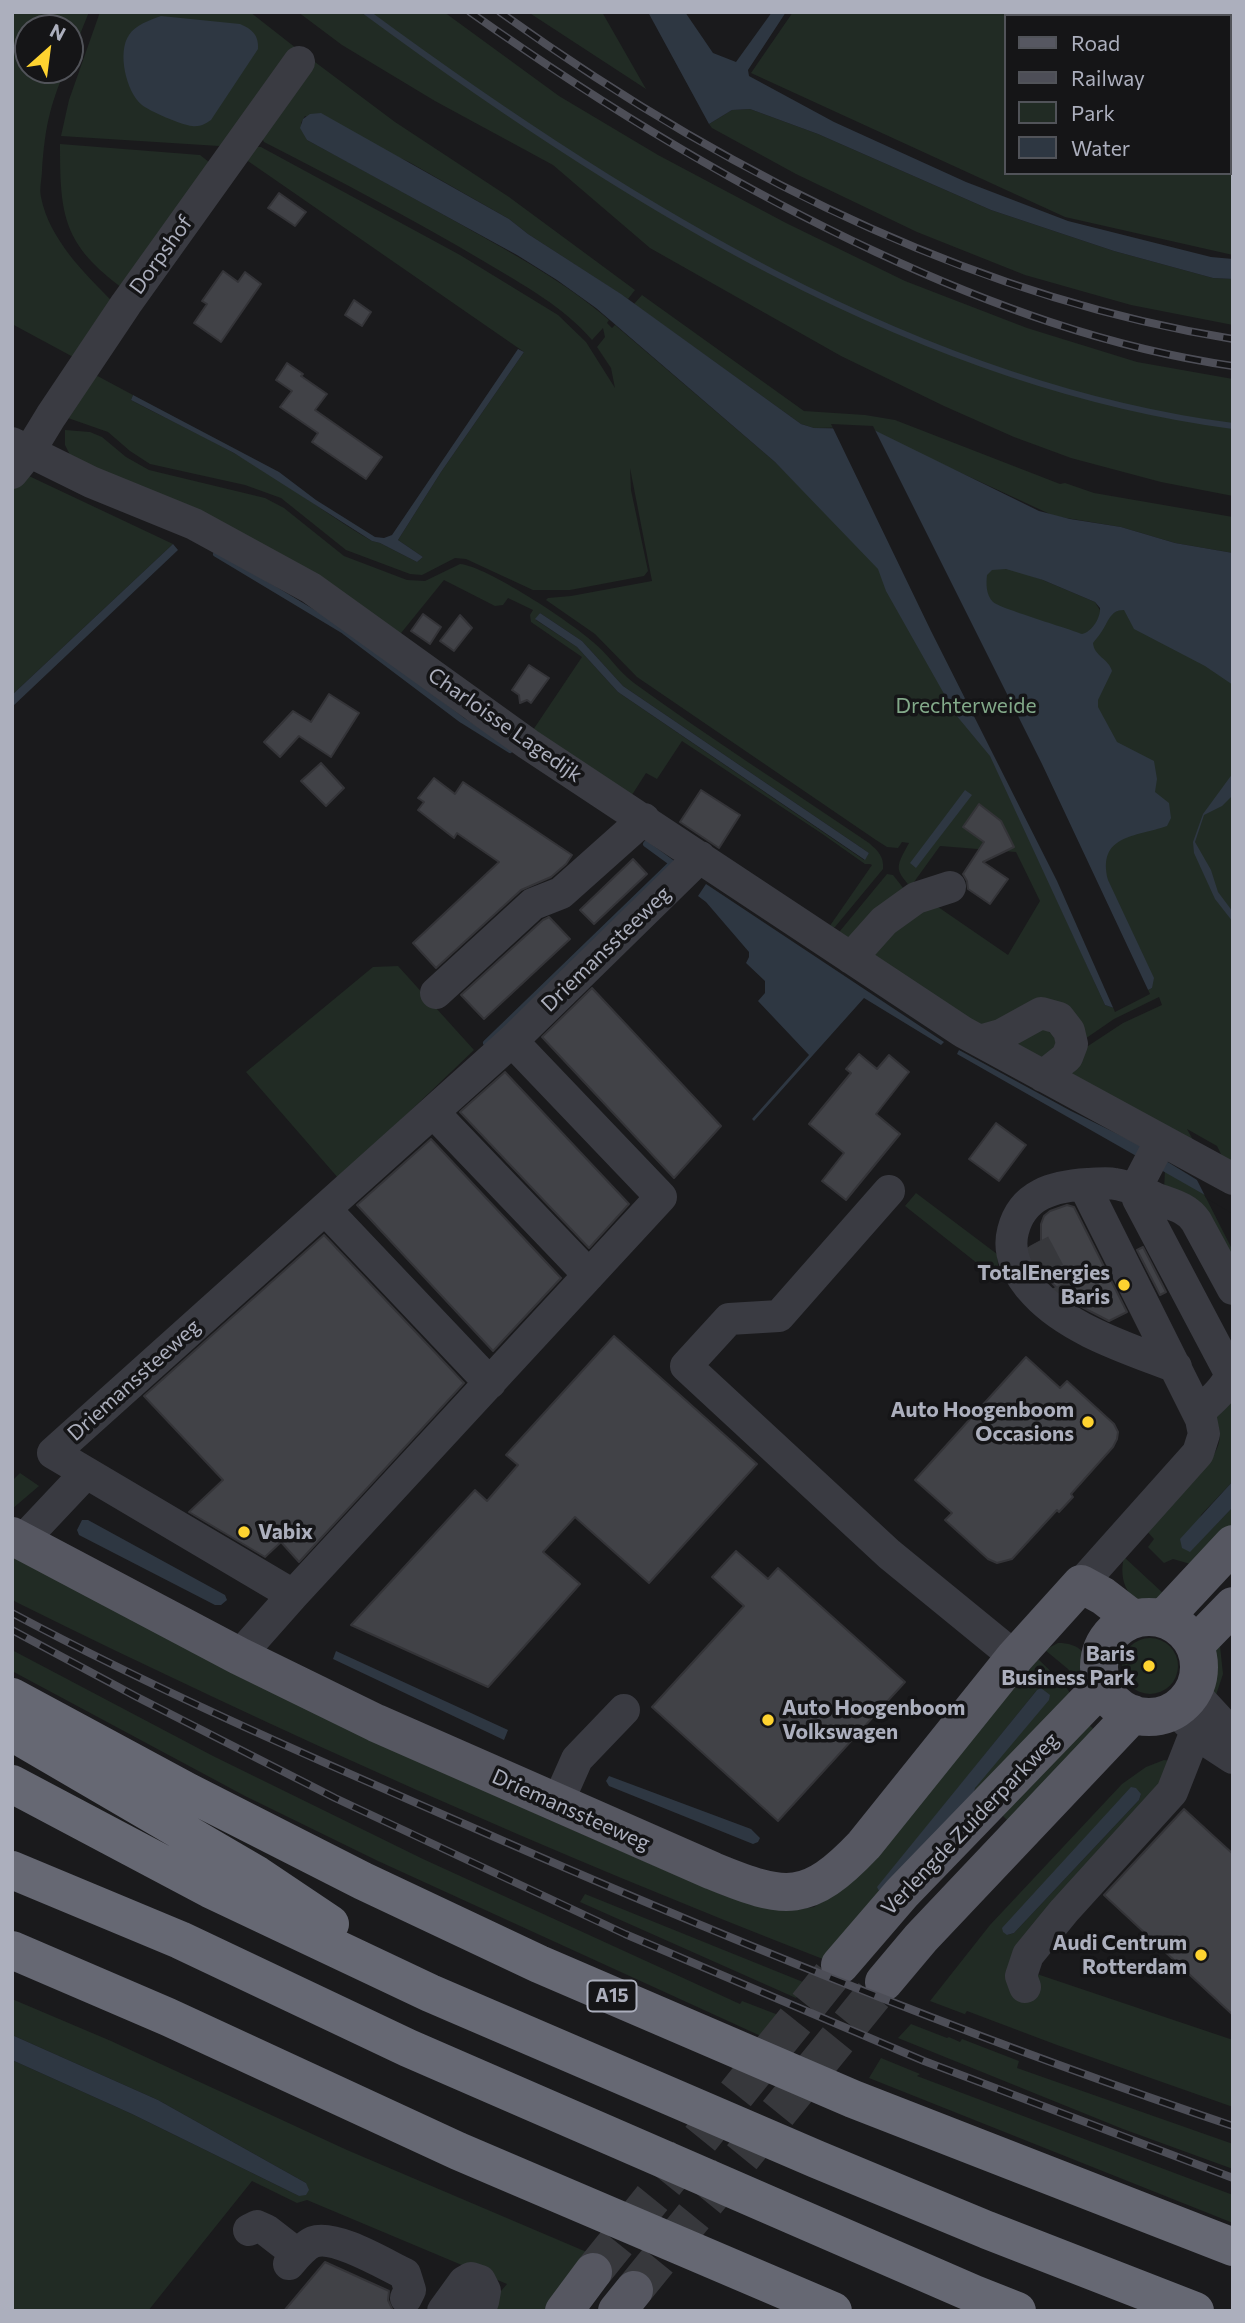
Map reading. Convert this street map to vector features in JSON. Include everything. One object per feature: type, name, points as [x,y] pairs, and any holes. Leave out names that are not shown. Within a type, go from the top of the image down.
[{"type":"highway","name":"A15","points":[[12,1697],[188,1792],[363,1881],[539,1964],[853,2099],[1233,2247]]},
{"type":"highway","points":[[12,1732],[257,1875],[430,1993]]},
{"type":"highway","points":[[12,1784],[210,1889],[430,1993],[816,2160],[1195,2311]]},
{"type":"highway","points":[[12,1847],[180,1940]]},
{"type":"highway","points":[[12,1870],[180,1940],[408,2048],[1017,2311]]},
{"type":"highway","points":[[12,1950],[168,2017],[458,2151],[834,2311]]},
{"type":"highway","points":[[779,2287],[860,2311]]},
{"type":"main road","name":"Driemanssteeweg","points":[[17,1539],[239,1656],[400,1734],[741,1883],[780,1891],[807,1890],[826,1881],[864,1845],[1015,1657],[1081,1584]]},
{"type":"main road","points":[[1102,1668],[1117,1628],[1148,1619],[1233,1544]]},
{"type":"main road","points":[[1052,1616],[1102,1668],[1115,1703],[1133,1714],[1154,1717],[1188,1711],[1200,1669],[1195,1645],[1178,1626],[1148,1619],[1081,1584]]},
{"type":"main road","points":[[1195,1645],[1233,1606]]},
{"type":"main road","name":"Verlengde Zuiderparkweg","points":[[840,1965],[1102,1668]]},
{"type":"main road","name":"Verlengde Zuiderparkweg","points":[[884,1982],[930,1928],[1133,1714]]},
{"type":"main road","points":[[564,2311],[593,2273]]},
{"type":"street","name":"Dorpshof","points":[[18,456],[51,416],[126,304],[299,62]]},
{"type":"street","name":"Charloisse Lagedijk","points":[[18,456],[194,524],[311,588],[528,744],[851,958],[980,1041],[1043,1076],[1148,1164],[1233,1179]]},
{"type":"street","points":[[436,993],[533,904],[561,893],[644,819]]},
{"type":"street","name":"Driemanssteeweg","points":[[293,1595],[53,1453],[512,1041],[700,857]]},
{"type":"street","points":[[851,958],[884,920],[916,898],[950,887]]},
{"type":"street","points":[[980,1041],[1001,1035],[1041,1013],[1059,1018],[1069,1031],[1072,1044],[1067,1057],[1043,1076]]},
{"type":"street","points":[[239,1656],[661,1197],[512,1041]]},
{"type":"street","points":[[433,1112],[589,1275]]},
{"type":"street","points":[[1148,1164],[1112,1183],[1067,1185],[1046,1191],[1027,1204],[1017,1218],[1012,1236],[1014,1261],[1034,1292],[1063,1306],[1116,1344],[1176,1367]]},
{"type":"street","points":[[1148,1164],[1196,1221],[1233,1289]]},
{"type":"street","points":[[1084,1185],[1200,1416],[1231,1376],[1138,1199],[1148,1164]]},
{"type":"street","points":[[889,1191],[779,1316],[729,1319],[686,1366],[889,1554],[1015,1657]]},
{"type":"street","points":[[1027,1204],[1028,1231],[1034,1244]]},
{"type":"street","points":[[326,1209],[490,1383]]},
{"type":"street","name":"Driemanssteeweg","points":[[1081,1584],[1198,1453],[1204,1434],[1200,1416]]},
{"type":"street","points":[[17,1539],[86,1473]]},
{"type":"street","points":[[557,1804],[577,1759],[624,1710]]},
{"type":"street","points":[[1188,1711],[1229,1731],[1233,1738]]},
{"type":"street","points":[[1188,1711],[1233,1758]]},
{"type":"street","points":[[1025,1987],[1021,1976],[1028,1955],[1064,1911],[1172,1792],[1188,1711]]},
{"type":"street","points":[[249,2231],[257,2227],[266,2230],[293,2259],[313,2242],[326,2241],[344,2245],[393,2284]]},
{"type":"street","points":[[443,2311],[464,2282],[471,2278],[480,2281],[485,2291],[483,2302],[475,2311]]},
{"type":"green space","points":[[12,12],[89,12],[84,24],[84,14],[14,14],[14,84],[60,84],[51,108],[45,142],[41,197],[45,212],[60,241],[91,280],[114,303],[75,358],[12,324]]},
{"type":"green space","points":[[100,12],[250,12],[296,48],[231,143],[219,146],[61,136],[75,84],[84,84],[84,57]]},
{"type":"green space","points":[[298,12],[444,12],[559,96],[658,155],[786,223],[905,281],[1027,328],[1137,362],[1233,379],[1233,496],[1161,482],[1071,458],[1014,437],[944,406],[841,356],[650,248],[553,165],[435,101],[342,45]]},
{"type":"green space","points":[[528,12],[602,12],[646,89]]},
{"type":"green space","points":[[793,12],[1233,12],[1233,255],[1065,217],[751,73]]},
{"type":"green space","name":"Drechterweide","points":[[307,56],[395,122],[509,197],[635,290],[628,299],[509,219],[409,162],[305,116],[301,123],[307,140],[500,247],[574,293],[609,320],[607,323],[612,328],[615,325],[775,462],[808,495],[1043,580],[1095,602],[1101,612],[1112,614],[1120,609],[1233,593],[1233,1169],[1227,1166],[1217,1146],[1187,1129],[1198,1149],[1067,1078],[1085,1048],[1123,1023],[1162,1005],[1159,997],[1114,1019],[1082,1041],[1007,1019],[979,1026],[867,956],[925,898],[1008,955],[1040,901],[1016,852],[940,846],[914,882],[918,890],[915,892],[899,869],[909,843],[902,842],[898,848],[887,847],[876,840],[637,677],[595,634],[546,600],[652,581],[630,468],[631,490],[648,571],[644,576],[570,590],[533,590],[466,559],[455,558],[422,575],[410,574],[346,550],[281,498],[245,485],[150,464],[108,432],[68,418],[90,372],[133,395],[131,400],[260,468],[372,541],[417,562],[423,557],[398,540],[441,472],[524,352],[245,159],[253,147],[261,147],[460,255],[558,315],[586,342],[615,388],[611,368],[597,347],[605,337],[603,328],[592,340],[555,306],[528,288],[403,215],[264,142],[261,136]],"holes":[[[1037,855],[1152,988],[1114,1008],[1105,1005]]]},
{"type":"green space","points":[[750,109],[818,134],[991,210],[1114,251],[1213,278],[1233,279],[1233,325],[1131,305],[1025,275],[917,232],[796,174],[709,124],[732,110]]},
{"type":"green space","points":[[60,144],[200,155],[214,166],[124,289],[88,258],[69,227],[61,190]]},
{"type":"green space","points":[[642,295],[804,411],[895,420],[1060,484],[1065,483],[1094,493],[1233,517],[1233,553],[1175,543],[1121,527],[1054,516],[862,427],[814,428],[801,424],[634,304]]},
{"type":"green space","points":[[65,430],[90,432],[102,437],[126,457],[149,470],[265,498],[284,508],[344,556],[407,580],[425,581],[460,564],[489,574],[567,622],[598,647],[634,683],[869,843],[880,854],[883,869],[835,927],[827,930],[872,865],[865,864],[682,741],[657,779],[646,773],[630,798],[531,733],[582,657],[531,622],[530,615],[533,610],[508,598],[503,605],[495,606],[444,580],[397,638],[72,459],[65,445]],"holes":[[[540,613],[582,641],[623,686],[869,853],[864,860],[618,692],[577,647],[536,620]]]},
{"type":"green space","points":[[12,468],[173,544],[12,695]]},
{"type":"green space","points":[[887,874],[893,875],[904,889],[858,938],[840,939],[840,931]]},
{"type":"green space","points":[[398,966],[474,1050],[339,1179],[246,1072],[373,967]]},
{"type":"green space","points":[[1043,1026],[1059,1041],[1045,1061],[1010,1043]]},
{"type":"green space","points":[[1165,1171],[1203,1192],[1233,1251],[1233,1270],[1164,1189]]},
{"type":"green space","points":[[916,1193],[997,1254],[999,1276],[992,1275],[905,1206]]},
{"type":"green space","points":[[1233,1394],[1233,1481],[1201,1515],[1190,1551],[1233,1507],[1233,1527],[1194,1565],[1173,1559],[1164,1563],[1148,1547],[1154,1539],[1145,1529],[1211,1459],[1220,1437],[1213,1414]]},
{"type":"green space","points":[[20,1473],[39,1486],[12,1509],[12,1481]]},
{"type":"green space","points":[[12,1554],[275,1691],[545,1818],[725,1896],[800,1909],[814,1907],[838,1892],[1038,1659],[1070,1693],[974,1794],[975,1788],[1037,1690],[878,1887],[879,1891],[828,1961],[622,1878],[418,1790],[216,1698],[16,1602],[12,1599]]},
{"type":"green space","points":[[1124,1557],[1164,1594],[1155,1606],[1138,1601],[1127,1590],[1123,1574]]},
{"type":"green space","points":[[1150,1638],[1170,1646],[1178,1666],[1170,1686],[1150,1694],[1130,1686],[1122,1666],[1130,1646]]},
{"type":"green space","points":[[1058,1643],[1077,1647],[1085,1655],[1091,1675],[1081,1688],[1068,1669],[1045,1650]]},
{"type":"green space","points":[[1220,1646],[1223,1674],[1215,1698],[1208,1688],[1211,1652]]},
{"type":"green space","points":[[12,1650],[213,1756],[423,1859],[740,2004],[742,2001],[781,2016],[763,2037],[378,1861],[245,1796],[12,1671]]},
{"type":"green space","points":[[1083,1720],[1102,1736],[1016,1829],[998,1811]]},
{"type":"green space","points":[[1164,1760],[1172,1761],[1163,1788],[1034,1973],[1233,2040],[1233,2107],[967,2011],[967,2015],[930,2001],[990,1925],[1122,1784],[1146,1767]],"holes":[[[1141,1794],[1139,1800],[1014,1933],[1007,1935]]]},
{"type":"green space","points":[[585,1894],[808,1984],[796,1998],[580,1902]]},
{"type":"green space","points":[[12,1999],[111,2041],[347,2150],[589,2253],[546,2311],[484,2311],[507,2284],[307,2200],[297,2203],[252,2181],[148,2311],[12,2311],[12,2060],[132,2114],[299,2196],[306,2183],[158,2100],[12,2035]]},
{"type":"green space","points":[[911,2024],[960,2042],[962,2039],[1019,2061],[1017,2068],[1233,2144],[1233,2169],[1123,2129],[898,2038]]},
{"type":"green space","points":[[881,2058],[920,2074],[917,2076],[1233,2195],[1233,2223],[869,2078]]},
{"type":"water","points":[[648,12],[685,12],[713,53],[736,62],[772,12],[786,12],[748,70],[749,76],[834,122],[966,182],[1068,221],[1211,257],[1233,259],[1233,279],[1213,278],[1114,251],[991,210],[818,134],[750,109],[732,110],[709,124]]},
{"type":"water","points":[[161,16],[240,24],[256,36],[258,49],[211,120],[202,125],[181,123],[146,108],[136,99],[128,82],[124,61],[125,42],[132,31]]},
{"type":"water","points":[[321,113],[509,219],[621,294],[801,424],[814,428],[872,429],[1039,511],[1121,527],[1175,543],[1233,553],[1233,685],[1205,666],[1134,629],[1124,610],[1112,615],[1093,643],[1112,671],[1098,700],[1098,707],[1117,742],[1154,761],[1157,779],[1155,792],[1169,803],[1171,818],[1167,826],[1121,840],[1108,854],[1106,865],[1108,880],[1154,978],[1152,988],[1114,1008],[1105,1005],[990,756],[956,715],[886,591],[878,569],[775,462],[596,308],[557,280],[517,255],[307,140],[300,128],[303,119],[310,114]],"holes":[[[1006,569],[1043,580],[1095,602],[1100,608],[1097,620],[1086,633],[1082,634],[1007,609],[993,602],[987,589],[987,575],[992,570]]]},
{"type":"water","points":[[518,349],[524,352],[441,472],[398,540],[423,557],[417,562],[372,541],[234,453],[131,400],[133,395],[279,472],[316,500],[375,537],[384,538],[392,535]]},
{"type":"water","points":[[173,544],[178,550],[12,707],[12,695]]},
{"type":"water","points":[[540,613],[582,641],[623,686],[869,853],[865,860],[618,692],[577,647],[535,619]]},
{"type":"water","points":[[1233,773],[1233,795],[1222,806],[1204,815],[1195,842],[1211,870],[1218,892],[1233,912],[1233,922],[1215,899],[1194,853],[1193,842],[1203,814]]},
{"type":"water","points":[[965,790],[972,795],[916,868],[910,863]]},
{"type":"water","points":[[706,884],[944,1042],[941,1045],[864,998],[754,1121],[752,1119],[809,1055],[758,1001],[765,993],[765,981],[746,963],[749,952],[698,896]]},
{"type":"water","points":[[959,1050],[1140,1145],[1233,1202],[1233,1211],[957,1054]]},
{"type":"water","points":[[1233,1481],[1233,1507],[1190,1552],[1182,1548],[1180,1539]]},
{"type":"water","points":[[82,1520],[88,1520],[225,1595],[227,1600],[221,1605],[215,1605],[79,1535],[77,1530]]},
{"type":"water","points":[[336,1651],[508,1730],[504,1740],[333,1659]]},
{"type":"water","points":[[1041,1688],[1050,1695],[1049,1700],[975,1788],[974,1794],[879,1891],[877,1887]]},
{"type":"water","points":[[609,1776],[751,1829],[760,1838],[753,1844],[609,1786],[606,1781]]},
{"type":"water","points":[[1131,1787],[1141,1794],[1139,1800],[1014,1933],[1007,1935],[1003,1932],[1002,1928]]},
{"type":"water","points":[[12,2035],[158,2100],[306,2183],[309,2190],[306,2195],[299,2196],[132,2114],[12,2060]]},
{"type":"pier","points":[[831,424],[873,426],[1042,764],[1150,994],[1115,1012],[1057,881],[931,631]]},
{"type":"pier","points":[[1194,1174],[1233,1198],[1233,1214],[1206,1198]]},
{"type":"building","points":[[279,193],[306,212],[295,226],[268,208]]},
{"type":"building","points":[[223,271],[238,282],[245,272],[261,284],[221,342],[194,323],[207,304],[202,301]]},
{"type":"building","points":[[354,300],[371,312],[362,326],[345,315]]},
{"type":"building","points":[[287,363],[327,394],[315,410],[382,457],[366,479],[312,442],[318,433],[280,407],[292,391],[276,380]]},
{"type":"building","points":[[423,614],[441,627],[430,644],[411,631]]},
{"type":"building","points":[[460,615],[472,628],[454,651],[440,641]]},
{"type":"building","points":[[529,665],[549,678],[531,703],[527,700],[520,703],[519,695],[512,690]]},
{"type":"building","points":[[329,694],[359,713],[331,757],[299,736],[280,757],[264,742],[293,711],[311,722]]},
{"type":"building","points":[[321,763],[344,788],[326,806],[301,781]]},
{"type":"building","points":[[434,778],[455,794],[463,782],[572,855],[551,877],[521,890],[436,968],[413,943],[499,862],[457,833],[454,838],[418,810],[424,802],[418,798]]},
{"type":"building","points":[[701,790],[740,815],[719,848],[680,822]]},
{"type":"building","points":[[979,804],[1001,821],[1014,847],[983,862],[1008,879],[990,904],[968,889],[963,874],[984,842],[963,827]]},
{"type":"building","points":[[633,859],[647,874],[594,924],[580,910]]},
{"type":"building","points":[[549,917],[570,939],[484,1019],[461,995]]},
{"type":"building","points":[[592,988],[721,1126],[674,1178],[542,1037]]},
{"type":"building","points":[[859,1054],[877,1069],[889,1055],[909,1072],[876,1114],[900,1134],[846,1200],[822,1181],[844,1153],[809,1124],[851,1073],[846,1069]]},
{"type":"building","points":[[505,1072],[629,1204],[589,1248],[460,1112]]},
{"type":"building","points":[[996,1123],[1026,1145],[999,1181],[969,1159]]},
{"type":"building","points":[[431,1139],[561,1278],[493,1351],[357,1205]]},
{"type":"building","points":[[1067,1205],[1074,1207],[1127,1312],[1109,1321],[1080,1306],[1072,1291],[1065,1295],[1061,1292],[1044,1275],[1031,1253],[1030,1247],[1041,1241],[1044,1216]]},
{"type":"building","points":[[324,1235],[464,1383],[299,1562],[281,1542],[265,1557],[189,1512],[223,1480],[144,1396]]},
{"type":"building","points":[[1143,1247],[1166,1292],[1160,1295],[1137,1250]]},
{"type":"building","points":[[614,1336],[757,1464],[649,1583],[575,1517],[543,1552],[580,1584],[488,1687],[351,1625],[475,1490],[487,1501],[518,1465],[506,1455]]},
{"type":"building","points":[[1026,1357],[1060,1388],[1067,1381],[1114,1424],[1118,1432],[1113,1447],[1071,1494],[1073,1497],[1059,1512],[1057,1510],[1012,1559],[997,1563],[988,1559],[945,1520],[952,1513],[915,1480]]},
{"type":"building","points":[[736,1551],[768,1579],[778,1568],[905,1682],[778,1821],[652,1707],[744,1606],[712,1577]]},
{"type":"building","name":"Audi Centrum Rotterdam","points":[[1184,1809],[1233,1854],[1233,2015],[1104,1895]]},
{"type":"building","points":[[325,2262],[389,2291],[388,2300],[393,2311],[284,2311]]},
{"type":"waterway","points":[[366,12],[563,149],[667,214],[775,273],[886,326],[999,370],[1115,404],[1233,426]]},
{"type":"waterway","points":[[216,554],[344,631],[462,720],[510,750]]},
{"type":"waterway","points":[[486,1043],[672,863],[646,844]]},
{"type":"tunnel","points":[[1034,1244],[1062,1297]]},
{"type":"tunnel","points":[[593,2272],[840,1965]]},
{"type":"tunnel","points":[[634,2290],[884,1982]]},
{"type":"railway","points":[[470,12],[667,141],[770,199],[876,252],[962,290],[1050,322],[1141,348],[1233,366]]},
{"type":"railway","points":[[500,12],[669,123],[758,173],[848,218],[941,258],[1036,292],[1134,319],[1233,339]]},
{"type":"railway","points":[[12,1613],[134,1675],[258,1733],[687,1919],[958,2027],[1233,2126]]},
{"type":"railway","points":[[12,1630],[335,1798],[625,1934],[924,2061],[1233,2178]]},
{"type":"place","name":"TotalEnergies Baris","points":[[1124,1285]]},
{"type":"place","name":"Auto Hoogenboom Occasions","points":[[1088,1422]]},
{"type":"place","name":"Vabix","points":[[244,1532]]},
{"type":"place","name":"Baris Business Park","points":[[1149,1666]]},
{"type":"place","name":"Auto Hoogenboom Volkswagen","points":[[768,1720]]},
{"type":"place","name":"Audi Centrum Rotterdam","points":[[1201,1955]]}]
